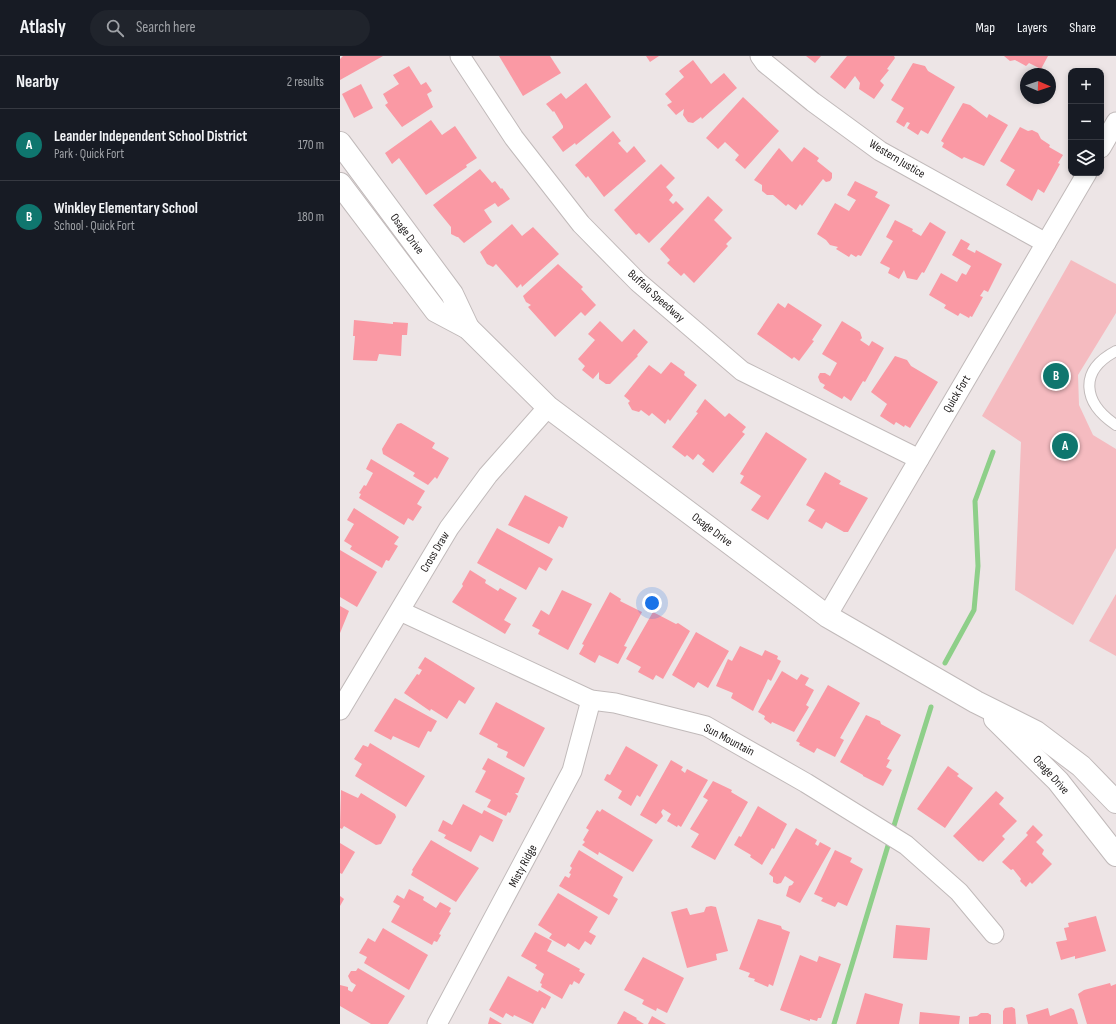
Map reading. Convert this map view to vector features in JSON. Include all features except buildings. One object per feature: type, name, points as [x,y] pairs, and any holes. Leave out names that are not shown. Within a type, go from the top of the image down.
[{"type":"street","name":"Buffalo Speedway","points":[[460,56],[514,138],[576,218],[638,282],[742,372],[918,459]]},
{"type":"street","name":"Western Justice","points":[[760,56],[765,63],[813,102],[880,151],[1046,243]]},
{"type":"street","points":[[1104,143],[1116,122]]},
{"type":"street","name":"Osage Drive","points":[[340,144],[452,294],[468,328]]},
{"type":"street","name":"Quick Fort","points":[[827,616],[1084,176]]},
{"type":"street","name":"Osage Drive","points":[[340,184],[436,311],[468,328],[548,407],[827,616],[976,702],[1036,732],[1081,766],[1116,802]]},
{"type":"street","name":"Cross Draw","points":[[340,710],[458,516],[488,475],[548,407]]},
{"type":"street","name":"Sun Mountain","points":[[400,611],[591,700],[615,703],[706,726],[806,783],[906,845],[959,892],[994,934]]},
{"type":"street","name":"Misty Ridge","points":[[437,1024],[572,771],[591,700]]},
{"type":"street","name":"Osage Drive","points":[[976,702],[1011,733],[1058,781],[1116,855]]},
{"type":"lane","points":[[1116,351],[1103,358],[1091,372],[1089,386],[1091,400],[1101,414],[1116,425]]},
{"type":"shaded area","points":[[1071,260],[1116,284],[1116,313],[1078,375],[1079,405],[1093,435],[1116,449],[1116,548],[1073,625],[1015,590],[1021,442],[982,416]]},
{"type":"shaded area","points":[[1116,594],[1116,656],[1089,641]]},
{"type":"waterway","points":[[945,663],[974,610],[978,566],[975,501],[993,452]]},
{"type":"waterway","points":[[892,832],[931,707]]},
{"type":"waterway","points":[[834,1024],[890,839]]},
{"type":"place","name":"Winkley Elementary School","points":[[1056,376]]},
{"type":"place","name":"Leander Independent School District","points":[[1065,446]]}]
